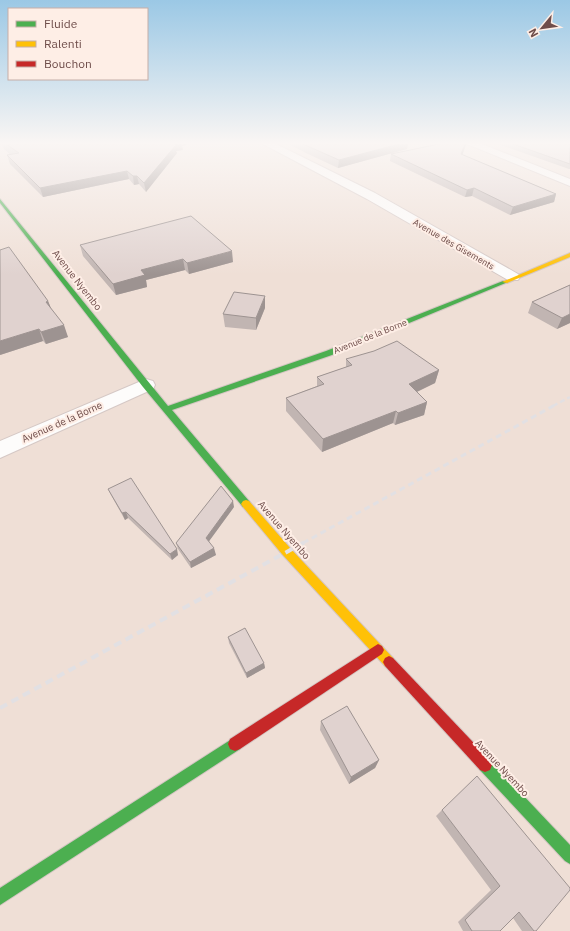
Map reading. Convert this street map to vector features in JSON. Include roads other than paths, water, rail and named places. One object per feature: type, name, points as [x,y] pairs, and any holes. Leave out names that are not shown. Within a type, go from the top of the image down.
[{"type":"street","name":"Avenue des Gisements","points":[[354,187],[513,277]]},
{"type":"street","name":"Avenue Nyembo","points":[[0,200],[146,385],[286,551],[570,856]]},
{"type":"street","name":"Avenue de la Borne","points":[[167,409],[329,353],[570,255]]},
{"type":"street","name":"Avenue de la Borne","points":[[0,450],[146,385]]},
{"type":"street","points":[[0,897],[378,650]]},
{"type":"railway","points":[[553,406],[570,397]]},
{"type":"railway","points":[[303,543],[555,405]]},
{"type":"railway","points":[[0,708],[305,542]]}]
